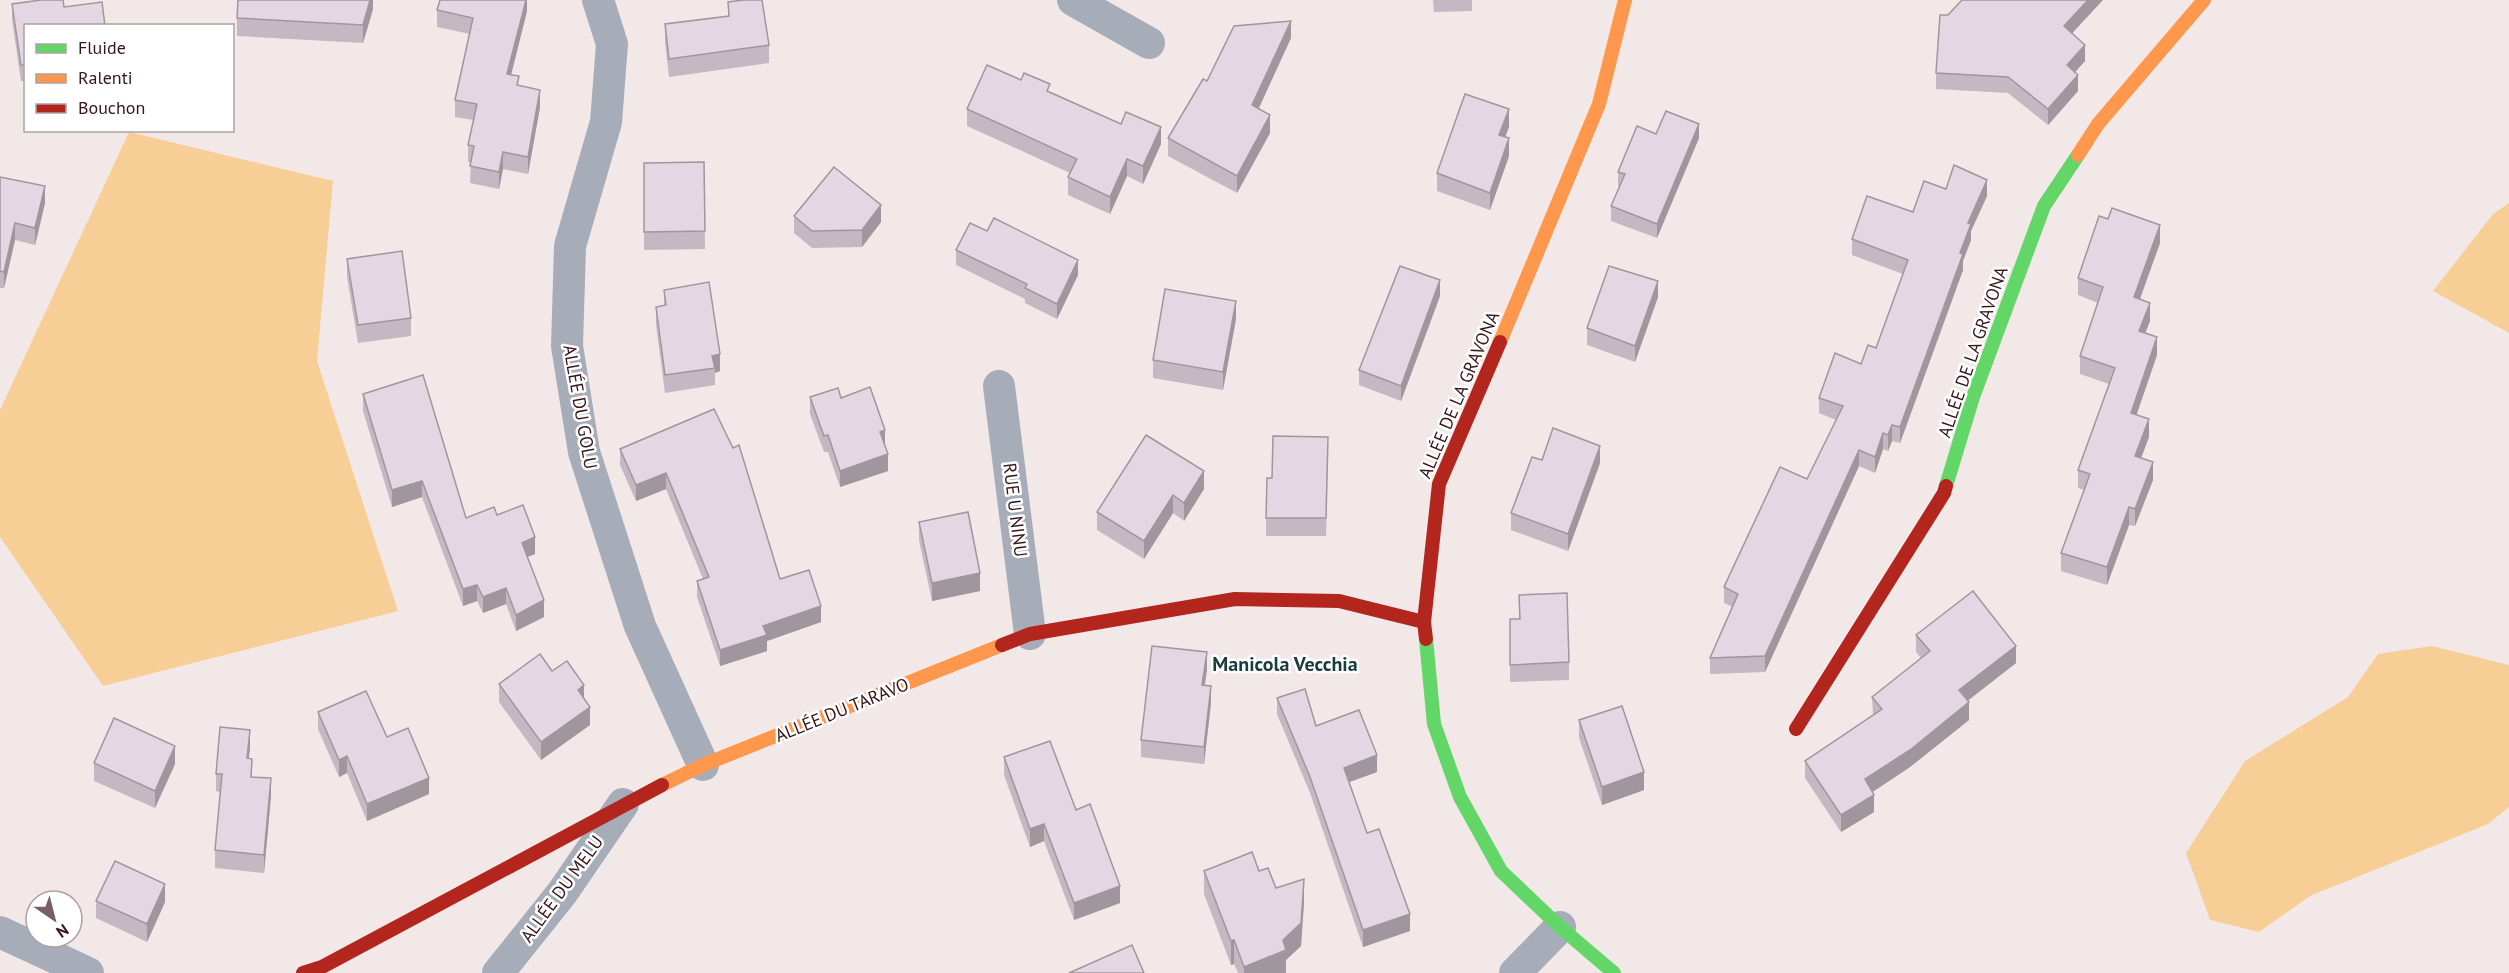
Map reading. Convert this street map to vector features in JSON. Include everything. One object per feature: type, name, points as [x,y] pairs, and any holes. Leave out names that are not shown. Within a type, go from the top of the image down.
[{"type":"street","name":"ALLÉE DU GOLU","points":[[598,0],[612,44],[606,122],[570,246],[567,346],[584,452],[640,626],[703,765]]},
{"type":"street","points":[[1073,0],[1149,43]]},
{"type":"street","name":"ALLÉE DE LA GRAVONA","points":[[1614,973],[1560,927],[1501,871],[1460,797],[1434,724],[1424,622],[1439,484],[1521,294],[1599,104],[1624,0]]},
{"type":"street","name":"ALLÉE DE LA GRAVONA","points":[[1796,729],[1944,494],[1973,397],[2044,206],[2098,124],[2204,0]]},
{"type":"street","name":"RUE U NINU","points":[[999,386],[1030,634]]},
{"type":"street","name":"ALLÉE DU TARAVO","points":[[303,973],[322,967],[623,804],[703,765],[1030,634],[1235,599],[1339,601],[1424,622]]},
{"type":"street","name":"ALLÉE DU MELU","points":[[498,973],[562,893],[623,804]]},
{"type":"street","points":[[1515,973],[1560,927]]},
{"type":"street","points":[[0,932],[88,973]]},
{"type":"shaded area","points":[[129,132],[333,181],[317,361],[398,611],[103,686],[0,537],[0,410]]},
{"type":"shaded area","points":[[2509,203],[2509,333],[2433,291],[2493,214]]},
{"type":"shaded area","points":[[2432,646],[2509,665],[2509,807],[2488,824],[2310,896],[2259,932],[2210,920],[2186,853],[2245,761],[2348,697],[2378,654]]},
{"type":"building","points":[[63,0],[64,7],[102,2],[105,24],[24,24],[24,65],[21,65],[12,4]]},
{"type":"building","points":[[238,0],[370,0],[363,25],[237,18]]},
{"type":"building","points":[[440,0],[526,0],[507,74],[519,76],[517,85],[540,90],[528,157],[503,152],[499,172],[470,166],[474,146],[468,145],[477,104],[455,100],[473,18],[437,10]]},
{"type":"building","points":[[762,0],[769,45],[669,59],[665,24],[729,16],[728,2]]},
{"type":"building","points":[[1962,0],[2088,0],[2064,26],[2085,45],[2067,65],[2078,75],[2048,109],[2008,77],[1936,73],[1940,15],[1948,15]]},
{"type":"building","points":[[1291,21],[1252,105],[1270,115],[1237,176],[1168,138],[1203,79],[1207,81],[1234,26]]},
{"type":"building","points":[[987,65],[1021,80],[1024,73],[1050,84],[1047,91],[1121,124],[1126,112],[1161,127],[1143,166],[1127,159],[1110,197],[1068,177],[1077,159],[967,109]]},
{"type":"building","points":[[1465,94],[1509,109],[1499,135],[1509,138],[1490,193],[1437,173]]},
{"type":"building","points":[[1666,111],[1699,124],[1657,224],[1611,206],[1625,174],[1618,172],[1637,126],[1656,134]]},
{"type":"building","points":[[704,162],[705,231],[644,232],[644,163]]},
{"type":"building","points":[[1954,165],[1987,180],[1968,223],[1971,224],[1960,253],[1963,254],[1900,427],[1892,425],[1888,435],[1883,433],[1875,457],[1859,450],[1765,656],[1710,658],[1738,594],[1724,587],[1780,467],[1807,479],[1843,406],[1819,398],[1835,353],[1861,364],[1868,345],[1876,348],[1908,260],[1852,239],[1867,196],[1913,212],[1924,181],[1946,189]]},
{"type":"building","points":[[834,167],[881,205],[862,230],[812,231],[794,216]]},
{"type":"building","points":[[0,177],[45,186],[35,228],[15,223],[4,272],[0,271]]},
{"type":"building","points":[[2112,208],[2160,225],[2134,297],[2150,303],[2139,331],[2157,337],[2131,413],[2149,419],[2135,456],[2153,462],[2135,509],[2129,507],[2107,567],[2061,553],[2090,474],[2078,470],[2115,368],[2080,356],[2103,287],[2078,278],[2099,216],[2108,219]]},
{"type":"building","points":[[994,218],[1078,260],[1057,304],[1025,288],[1027,284],[956,250],[970,223],[987,231]]},
{"type":"building","points":[[402,251],[411,318],[358,325],[347,259]]},
{"type":"building","points":[[1400,266],[1440,280],[1401,386],[1359,370]]},
{"type":"building","points":[[1609,266],[1658,281],[1635,346],[1587,328]]},
{"type":"building","points":[[709,282],[720,354],[712,356],[715,368],[665,375],[656,307],[666,305],[664,290]]},
{"type":"building","points":[[1165,289],[1236,301],[1223,372],[1153,360]]},
{"type":"building","points":[[423,375],[466,518],[494,507],[497,515],[523,505],[535,537],[522,543],[544,600],[516,615],[506,588],[483,597],[477,585],[463,589],[422,481],[392,490],[363,394]]},
{"type":"building","points":[[870,387],[885,430],[880,432],[888,454],[840,471],[828,435],[824,436],[810,397],[838,388],[841,398]]},
{"type":"building","points":[[714,409],[733,448],[739,445],[780,579],[809,570],[821,606],[763,626],[767,635],[720,650],[697,581],[709,577],[666,473],[636,485],[620,449]]},
{"type":"building","points":[[1553,428],[1600,446],[1568,534],[1511,513],[1532,457],[1542,460]]},
{"type":"building","points":[[1146,435],[1204,471],[1184,503],[1173,495],[1144,541],[1097,512]]},
{"type":"building","points":[[1273,436],[1328,437],[1326,518],[1266,518],[1267,478],[1272,478]]},
{"type":"building","points":[[968,512],[980,573],[932,583],[919,522]]},
{"type":"building","points":[[1973,591],[2016,646],[1959,690],[1969,702],[1910,750],[1865,779],[1874,795],[1841,815],[1805,761],[1882,709],[1872,697],[1930,651],[1916,635]]},
{"type":"building","points":[[1567,593],[1569,662],[1510,665],[1510,619],[1520,619],[1519,595]]},
{"type":"building","points":[[1152,646],[1207,652],[1202,685],[1211,686],[1204,747],[1141,740]]},
{"type":"building","points":[[540,654],[552,671],[567,661],[584,685],[578,690],[590,707],[541,742],[499,684]]},
{"type":"building","points":[[1305,689],[1316,726],[1359,710],[1377,755],[1344,768],[1367,833],[1379,829],[1410,914],[1363,930],[1310,777],[1277,698]]},
{"type":"building","points":[[366,691],[387,737],[408,728],[429,778],[367,804],[347,756],[339,760],[318,712]]},
{"type":"building","points":[[1622,706],[1644,772],[1602,787],[1579,720]]},
{"type":"building","points":[[114,718],[175,746],[155,791],[94,763]]},
{"type":"building","points":[[220,727],[250,730],[247,758],[252,759],[251,777],[271,778],[264,855],[215,850],[222,774],[216,774]]},
{"type":"building","points":[[1050,741],[1076,810],[1090,804],[1120,886],[1074,903],[1044,824],[1030,829],[1004,757]]},
{"type":"building","points":[[1252,852],[1259,871],[1268,868],[1276,888],[1304,879],[1301,923],[1283,940],[1286,950],[1244,967],[1234,940],[1231,941],[1204,871]]},
{"type":"building","points":[[115,861],[165,884],[147,924],[96,901]]},
{"type":"building","points":[[1132,945],[1144,973],[1069,973]]},
{"type":"traffic: fast","points":[[1946,486],[1973,397],[2044,206],[2078,155]]},
{"type":"traffic: fast","points":[[1426,639],[1434,724],[1460,797],[1501,871],[1560,927],[1614,973]]},
{"type":"traffic: slow","points":[[1500,342],[1599,104],[1625,0]]},
{"type":"traffic: slow","points":[[2078,155],[2098,124],[2204,0]]},
{"type":"traffic: slow","points":[[662,785],[703,765],[1002,645]]},
{"type":"traffic: jam","points":[[1426,639],[1424,622],[1439,484],[1500,342]]},
{"type":"traffic: jam","points":[[1796,729],[1944,493],[1946,486]]},
{"type":"traffic: jam","points":[[1002,645],[1030,634],[1235,599],[1339,601],[1424,622]]},
{"type":"traffic: jam","points":[[303,973],[322,967],[662,785]]},
{"type":"district","name":"Manicola Vecchia","points":[[1285,664]]}]
